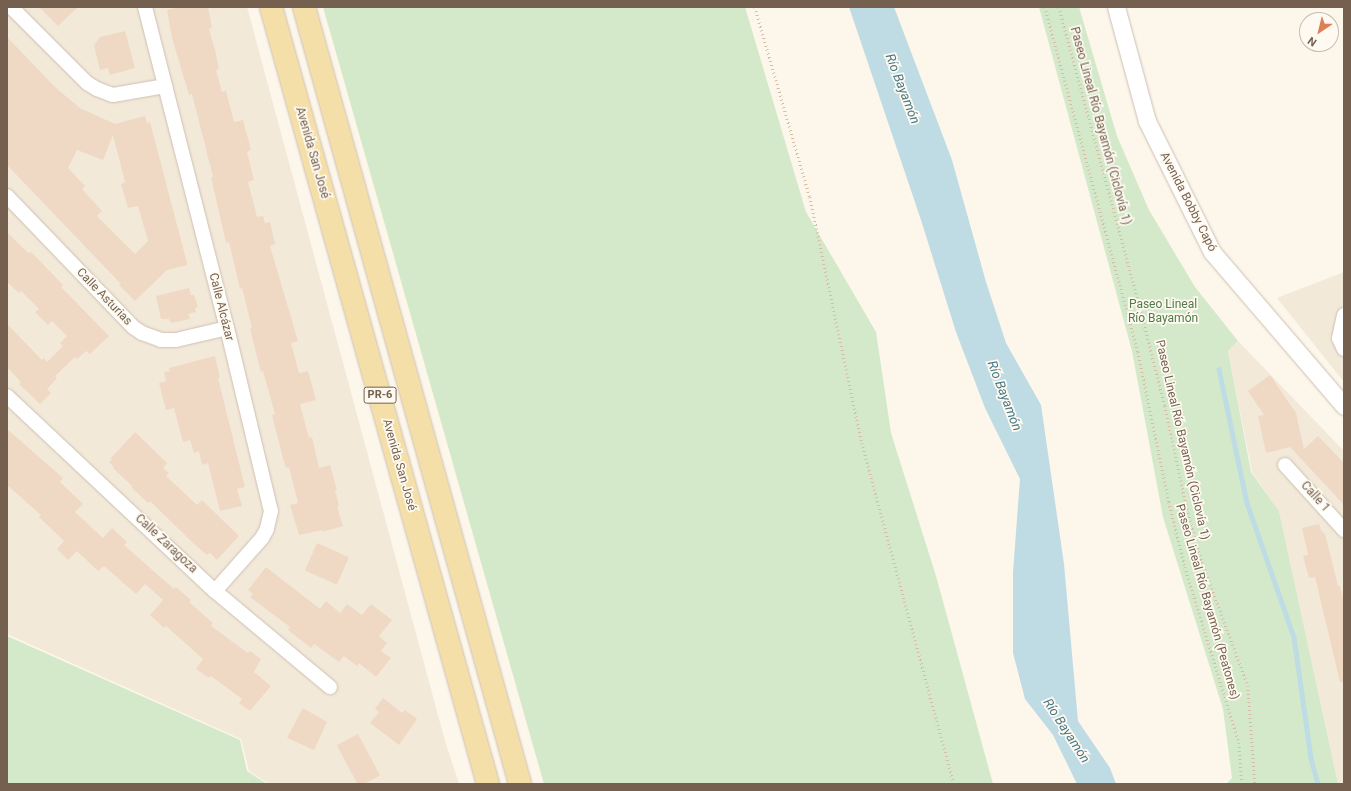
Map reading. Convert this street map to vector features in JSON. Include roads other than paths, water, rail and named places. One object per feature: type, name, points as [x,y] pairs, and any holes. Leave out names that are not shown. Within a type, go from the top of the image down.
[{"type":"main road","name":"Avenida San José","points":[[271,7],[488,784]]},
{"type":"main road","name":"PR-6","points":[[304,7],[520,784]]},
{"type":"street","points":[[10,7],[87,84],[114,95],[165,86]]},
{"type":"street","name":"Calle Alcázar","points":[[144,7],[227,328],[271,511],[267,529],[262,538],[215,590]]},
{"type":"street","name":"Avenida Bobby Capó","points":[[1116,7],[1147,121],[1212,252],[1344,406]]},
{"type":"street","name":"Calle Asturias","points":[[7,196],[134,327],[142,333],[161,340],[176,340],[227,328]]},
{"type":"street","points":[[1344,314],[1339,338],[1344,349]]},
{"type":"street","name":"Calle Zaragoza","points":[[7,396],[215,590],[330,687]]},
{"type":"street","name":"Calle 1","points":[[1285,465],[1344,530]]},
{"type":"water","name":"Río Bayamón","points":[[849,7],[894,7],[952,160],[986,282],[1006,343],[1041,405],[1064,564],[1078,721],[1110,768],[1116,784],[1077,784],[1053,735],[1025,699],[1013,653],[1013,572],[1020,479],[985,408],[956,332],[921,220]]},
{"type":"waterway","points":[[1219,369],[1247,503],[1294,637],[1311,758],[1318,784]]},
{"type":"park label","name":"Paseo Lineal Río Bayamón","points":[[1163,312]]}]
